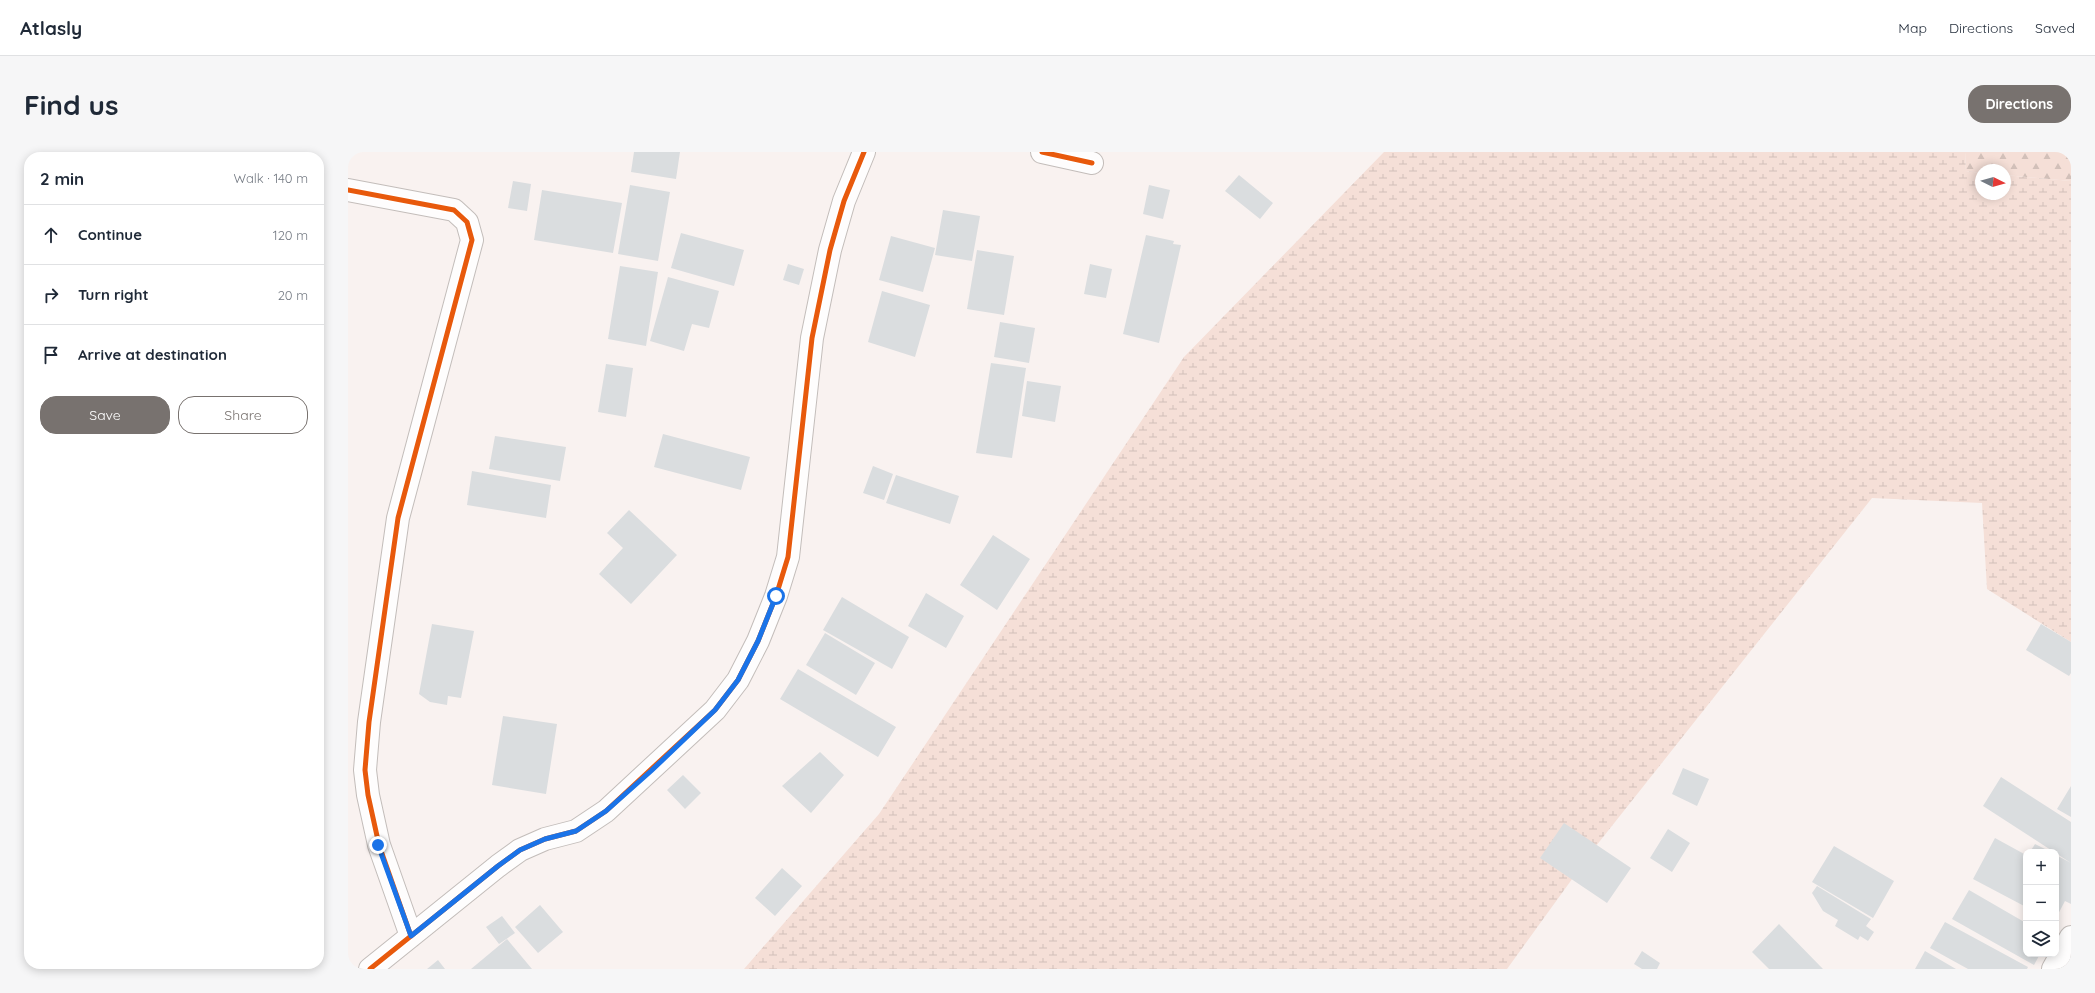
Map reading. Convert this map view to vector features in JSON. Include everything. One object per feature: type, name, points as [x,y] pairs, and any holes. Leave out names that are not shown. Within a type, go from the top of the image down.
[{"type":"street","points":[[370,969],[520,850],[545,839],[576,831],[606,811],[715,710],[738,680],[758,641],[776,596],[788,557],[812,338],[830,250],[844,201],[864,152]]},
{"type":"street","points":[[1042,152],[1092,162]]},
{"type":"street","points":[[348,190],[454,210],[467,222],[472,240],[398,518],[369,722],[365,770],[368,795],[378,845],[411,936]]},
{"type":"street","points":[[2053,969],[2071,937]]},
{"type":"green space","points":[[1384,152],[1965,152],[1966,171],[1975,172],[1975,200],[2011,200],[2011,176],[2071,181],[2071,642],[1987,589],[1982,503],[1872,498],[1596,846],[1507,969],[744,969],[879,814],[1184,357]]},
{"type":"green space","points":[[1965,152],[2071,152],[2071,181],[2011,176],[2011,164],[1975,164],[1975,172],[1966,171]]},
{"type":"building","points":[[634,152],[680,152],[676,179],[631,172]]},
{"type":"building","points":[[1239,175],[1273,203],[1260,219],[1225,191]]},
{"type":"building","points":[[513,181],[531,184],[527,211],[508,208]]},
{"type":"building","points":[[630,185],[670,192],[658,261],[618,254]]},
{"type":"building","points":[[1149,185],[1170,190],[1163,219],[1143,214]]},
{"type":"building","points":[[542,190],[622,203],[613,253],[534,240]]},
{"type":"building","points":[[943,210],[980,216],[972,261],[935,255]]},
{"type":"building","points":[[681,233],[744,250],[734,286],[671,268]]},
{"type":"building","points":[[1146,235],[1174,241],[1173,244],[1181,245],[1159,343],[1123,334]]},
{"type":"building","points":[[891,236],[935,248],[923,292],[879,280]]},
{"type":"building","points":[[977,250],[1014,256],[1004,315],[967,309]]},
{"type":"building","points":[[788,264],[804,269],[799,285],[783,280]]},
{"type":"building","points":[[1090,264],[1112,269],[1106,298],[1084,294]]},
{"type":"building","points":[[620,266],[658,272],[646,346],[608,339]]},
{"type":"building","points":[[668,277],[719,291],[709,328],[692,324],[684,351],[650,341]]},
{"type":"building","points":[[882,291],[930,305],[915,357],[868,342]]},
{"type":"building","points":[[1000,322],[1035,328],[1029,363],[994,357]]},
{"type":"building","points":[[991,363],[1026,368],[1012,458],[976,453]]},
{"type":"building","points":[[606,364],[633,368],[626,417],[598,412]]},
{"type":"building","points":[[1027,381],[1061,386],[1055,422],[1022,416]]},
{"type":"building","points":[[663,434],[750,457],[741,490],[654,467]]},
{"type":"building","points":[[495,436],[566,447],[560,481],[489,469]]},
{"type":"building","points":[[873,466],[893,474],[884,500],[863,493]]},
{"type":"building","points":[[472,471],[551,485],[546,518],[467,505]]},
{"type":"building","points":[[896,475],[959,496],[950,524],[886,503]]},
{"type":"building","points":[[629,510],[677,555],[631,604],[599,574],[623,548],[607,533]]},
{"type":"building","points":[[993,535],[1030,559],[997,610],[960,585]]},
{"type":"building","points":[[926,593],[964,616],[946,648],[908,626]]},
{"type":"building","points":[[842,597],[909,637],[892,669],[823,630]]},
{"type":"building","points":[[432,624],[474,631],[461,698],[448,696],[447,705],[430,702],[419,694]]},
{"type":"building","points":[[2041,624],[2071,642],[2071,673],[2069,676],[2026,650]]},
{"type":"building","points":[[825,633],[875,663],[856,695],[806,665]]},
{"type":"building","points":[[798,669],[896,727],[878,757],[780,699]]},
{"type":"building","points":[[503,716],[557,724],[546,794],[492,785]]},
{"type":"building","points":[[820,752],[844,775],[811,813],[782,786]]},
{"type":"building","points":[[1683,768],[1709,779],[1697,806],[1672,794]]},
{"type":"building","points":[[683,775],[701,793],[685,809],[667,790]]},
{"type":"building","points":[[2001,777],[2071,822],[2071,863],[2059,855],[2059,849],[2049,849],[1983,806]]},
{"type":"building","points":[[2071,786],[2071,817],[2057,809]]},
{"type":"building","points":[[1564,823],[1631,868],[1607,903],[1540,858]]},
{"type":"building","points":[[1668,829],[1690,843],[1672,872],[1650,858]]},
{"type":"building","points":[[1995,838],[2023,853],[2023,905],[1973,879]]},
{"type":"building","points":[[2035,844],[2045,849],[2032,849]]},
{"type":"building","points":[[1834,846],[1894,881],[1873,918],[1812,882]]},
{"type":"building","points":[[2059,857],[2071,863],[2071,904],[2065,901],[2059,912]]},
{"type":"building","points":[[782,868],[802,886],[775,916],[755,898]]},
{"type":"building","points":[[1817,886],[1871,919],[1866,926],[1874,932],[1868,941],[1860,936],[1858,940],[1835,926],[1838,920],[1823,911],[1812,893]]},
{"type":"building","points":[[1969,890],[2023,921],[2023,957],[2038,957],[2034,965],[1952,919]]},
{"type":"building","points":[[540,905],[563,932],[538,953],[515,927]]},
{"type":"building","points":[[502,916],[515,933],[499,944],[486,927]]},
{"type":"building","points":[[1945,922],[2028,967],[2027,969],[1968,969],[1930,948]]},
{"type":"building","points":[[1779,924],[1823,969],[1769,969],[1752,952]]},
{"type":"building","points":[[507,939],[532,969],[471,969]]},
{"type":"building","points":[[1642,951],[1660,963],[1657,969],[1642,969],[1634,964]]},
{"type":"building","points":[[1925,951],[1956,969],[1915,969]]},
{"type":"building","points":[[438,960],[445,969],[427,969]]},
{"type":"cycle path","points":[[370,969],[520,850],[545,839],[576,831],[606,811],[715,710],[738,680],[758,641],[776,596],[788,557],[812,338],[830,250],[844,201],[864,152]]},
{"type":"cycle path","points":[[1042,152],[1092,163]]},
{"type":"cycle path","points":[[348,190],[454,210],[467,222],[472,240],[398,518],[369,722],[365,770],[368,795],[379,845],[411,936]]},
{"type":"route","points":[[378,845],[411,936],[520,850],[545,839],[576,831],[606,811],[651,771],[715,710],[738,680],[758,641],[776,596]]}]
